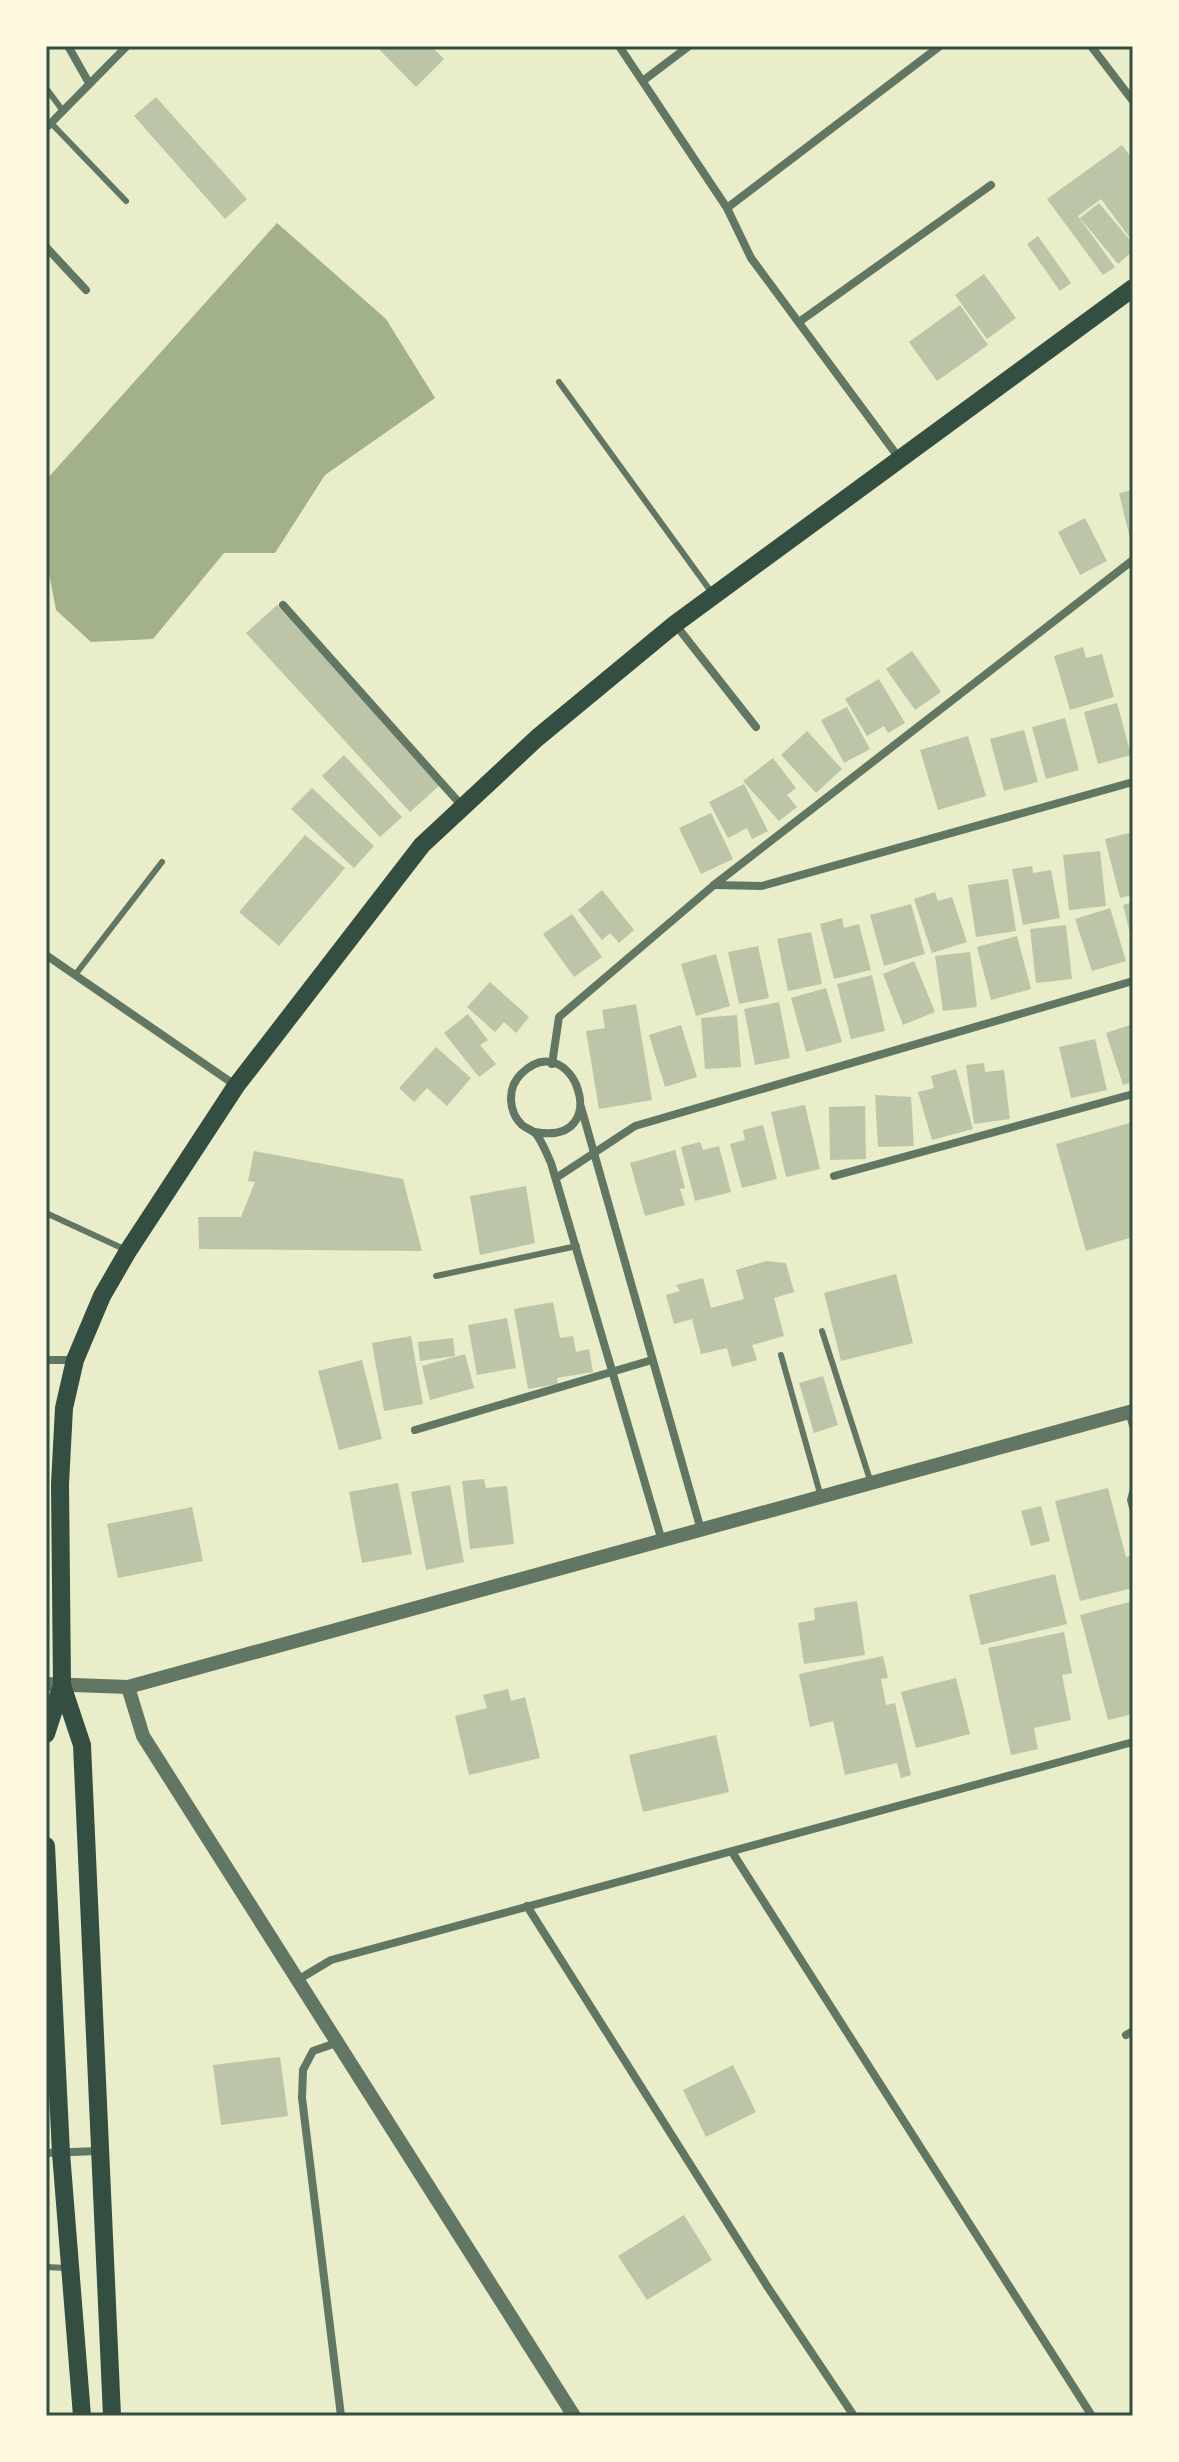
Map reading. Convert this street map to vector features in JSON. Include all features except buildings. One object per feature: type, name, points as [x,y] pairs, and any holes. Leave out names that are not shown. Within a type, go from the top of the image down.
[{"type":"main road","points":[[46,1734],[54,1685],[53,1484],[64,1408],[75,1360],[102,1296],[128,1251],[236,1086],[422,845],[537,738],[675,624],[1133,288]]},
{"type":"main road","points":[[54,1685],[82,1745],[112,2416]]},
{"type":"main road","points":[[46,1846],[53,2153],[73,2268],[82,2416]]},
{"type":"street","points":[[68,46],[89,83]]},
{"type":"street","points":[[49,125],[127,46]]},
{"type":"street","points":[[619,46],[727,208],[751,258],[900,459]]},
{"type":"street","points":[[644,80],[689,46]]},
{"type":"street","points":[[727,208],[940,46]]},
{"type":"street","points":[[1091,46],[1133,101]]},
{"type":"street","points":[[799,322],[991,185]]},
{"type":"street","points":[[46,247],[86,290]]},
{"type":"street","points":[[552,1064],[559,1017],[714,885],[1133,560]]},
{"type":"street","points":[[283,605],[463,807]]},
{"type":"street","points":[[675,624],[756,727]]},
{"type":"street","points":[[714,885],[762,886],[1133,782]]},
{"type":"street","points":[[46,955],[236,1086]]},
{"type":"street","points":[[556,1178],[635,1126],[1133,981]]},
{"type":"street","points":[[581,1106],[564,1129],[535,1132],[525,1127],[512,1108],[514,1085],[530,1068],[552,1064],[572,1075],[579,1084],[593,1154],[701,1530]]},
{"type":"street","points":[[834,1176],[1133,1094]]},
{"type":"street","points":[[535,1132],[556,1178],[662,1541]]},
{"type":"street","points":[[46,1360],[75,1360]]},
{"type":"street","points":[[415,1430],[652,1360]]},
{"type":"street","points":[[54,1685],[128,1687],[1130,1411]]},
{"type":"street","points":[[128,1687],[143,1736],[296,1982],[574,2416]]},
{"type":"street","points":[[296,1982],[331,1960],[1133,1742]]},
{"type":"street","points":[[732,1852],[1092,2416]]},
{"type":"street","points":[[527,1906],[767,2286],[854,2416]]},
{"type":"street","points":[[336,2043],[313,2051],[303,2070],[302,2098],[341,2416]]},
{"type":"street","points":[[53,2153],[98,2151]]},
{"type":"lane","points":[[46,88],[63,111]]},
{"type":"lane","points":[[49,125],[126,201]]},
{"type":"lane","points":[[559,382],[714,596]]},
{"type":"lane","points":[[75,975],[162,862]]},
{"type":"lane","points":[[46,1213],[128,1251]]},
{"type":"lane","points":[[436,1276],[577,1246]]},
{"type":"lane","points":[[822,1331],[871,1483]]},
{"type":"lane","points":[[781,1355],[821,1497]]},
{"type":"lane","points":[[1130,1411],[1133,1429]]},
{"type":"lane","points":[[1133,1489],[1130,1500],[1133,1511]]},
{"type":"lane","points":[[46,2267],[73,2268]]},
{"type":"shaded area","points":[[277,223],[386,319],[435,398],[325,475],[275,553],[224,553],[153,639],[91,642],[56,610],[46,558],[46,480]]}]
